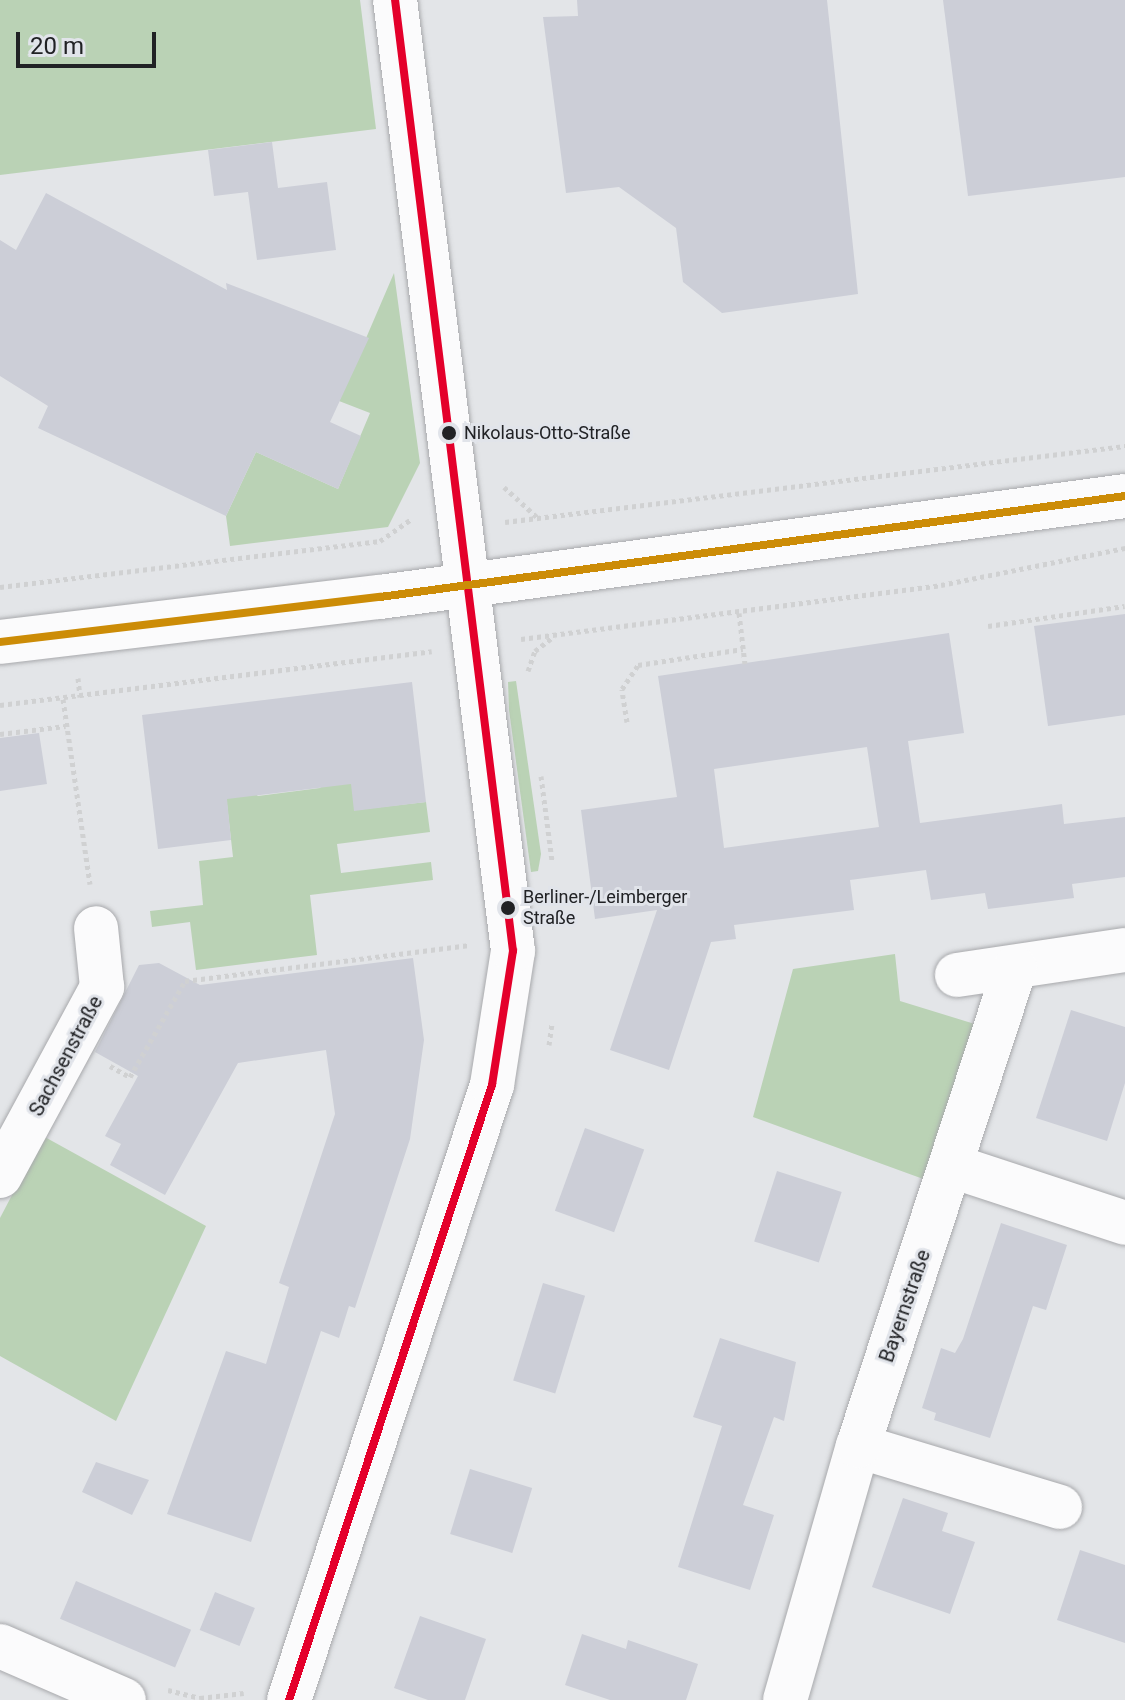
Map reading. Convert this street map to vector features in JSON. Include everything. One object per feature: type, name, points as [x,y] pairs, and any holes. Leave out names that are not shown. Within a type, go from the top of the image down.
[{"type":"street","points":[[289,1700],[492,1085],[507,1014],[511,917],[395,0]]},
{"type":"street","points":[[7,641],[469,586],[1125,496]]},
{"type":"street","name":"Sachsenstraße","points":[[0,1176],[102,987],[96,928]]},
{"type":"street","points":[[957,975],[1125,950]]},
{"type":"street","name":"Bayernstraße","points":[[785,1700],[858,1446],[1015,968]]},
{"type":"street","points":[[952,1166],[1125,1223]]},
{"type":"street","points":[[858,1446],[1060,1507]]},
{"type":"street","points":[[0,1646],[124,1700]]},
{"type":"path","points":[[543,518],[1125,446]]},
{"type":"path","points":[[0,587],[372,542]]},
{"type":"path","points":[[526,679],[535,651],[559,634],[739,613],[1028,572],[1125,548]]},
{"type":"path","points":[[988,626],[1125,606]]},
{"type":"path","points":[[739,613],[745,664]]},
{"type":"path","points":[[627,722],[622,689],[638,665],[743,649]]},
{"type":"path","points":[[0,705],[411,653]]},
{"type":"path","points":[[63,699],[96,928]]},
{"type":"path","points":[[0,734],[66,726]]},
{"type":"path","points":[[539,762],[552,865]]},
{"type":"path","points":[[71,1045],[130,1077],[185,981],[484,943]]},
{"type":"green space","points":[[0,0],[360,0],[376,129],[0,175]]},
{"type":"green space","points":[[394,273],[420,463],[388,527],[230,546],[226,516],[256,452],[338,489],[370,413],[339,401]]},
{"type":"green space","points":[[516,681],[541,854],[538,871],[531,872],[509,710],[508,682]]},
{"type":"green space","points":[[348,753],[355,810],[426,802],[430,832],[337,844],[341,873],[431,862],[433,880],[310,895],[317,955],[196,970],[190,922],[152,927],[150,911],[203,905],[199,861],[233,857],[223,769],[258,796],[320,788]]},
{"type":"green space","points":[[895,954],[900,1001],[978,1025],[926,1180],[753,1117],[793,969]]},
{"type":"green space","points":[[43,1136],[206,1226],[116,1421],[0,1356],[0,1218]]},
{"type":"building","points":[[577,0],[827,0],[858,294],[722,313],[683,282],[676,228],[619,187],[566,193],[543,17],[578,16]]},
{"type":"building","points":[[943,0],[1125,0],[1125,177],[968,196]]},
{"type":"building","points":[[272,142],[278,188],[327,182],[336,250],[257,260],[248,192],[273,189],[214,196],[208,150]]},
{"type":"building","points":[[46,193],[227,290],[226,283],[369,338],[330,422],[361,436],[338,489],[256,452],[226,516],[38,428],[48,406],[0,376],[0,240],[16,250]]},
{"type":"building","points":[[1125,614],[1125,715],[1048,726],[1034,626]]},
{"type":"building","points":[[949,633],[964,733],[908,741],[920,823],[1062,804],[1064,824],[1125,817],[1125,877],[1072,884],[1074,898],[988,909],[985,893],[931,900],[926,870],[850,880],[854,910],[734,925],[736,939],[711,942],[669,1070],[610,1050],[657,910],[595,919],[581,810],[677,797],[658,676]],"holes":[[[867,747],[879,827],[724,848],[714,769]]]},
{"type":"building","points":[[412,682],[426,802],[354,811],[351,784],[227,799],[231,840],[158,849],[142,715]]},
{"type":"building","points":[[39,733],[47,784],[0,791],[0,738]]},
{"type":"building","points":[[413,958],[424,1040],[410,1139],[355,1308],[349,1306],[339,1338],[321,1331],[251,1542],[167,1514],[226,1351],[266,1364],[289,1287],[279,1283],[335,1114],[326,1050],[238,1063],[165,1195],[110,1165],[121,1144],[105,1136],[138,1076],[95,1052],[139,965],[159,963],[200,985]]},
{"type":"building","points":[[1071,1010],[1125,1027],[1125,1083],[1107,1141],[1036,1118]]},
{"type":"building","points":[[585,1128],[644,1150],[614,1232],[555,1211]]},
{"type":"building","points":[[777,1171],[842,1192],[819,1262],[754,1241]]},
{"type":"building","points":[[1001,1223],[1067,1245],[1046,1310],[1033,1306],[990,1438],[934,1420],[936,1413],[922,1408],[941,1348],[955,1353],[963,1339]]},
{"type":"building","points":[[543,1283],[585,1296],[555,1393],[513,1381]]},
{"type":"building","points":[[720,1338],[796,1362],[784,1421],[774,1417],[743,1505],[774,1515],[750,1590],[678,1567],[722,1426],[693,1417]]},
{"type":"building","points":[[96,1462],[149,1480],[132,1515],[82,1492]]},
{"type":"building","points":[[470,1469],[532,1488],[512,1553],[450,1534]]},
{"type":"building","points":[[903,1498],[948,1513],[942,1531],[975,1542],[950,1614],[872,1587]]},
{"type":"building","points":[[1080,1550],[1125,1565],[1125,1643],[1057,1620]]},
{"type":"building","points":[[76,1581],[191,1630],[175,1668],[60,1619]]},
{"type":"building","points":[[215,1592],[255,1608],[240,1646],[200,1630]]},
{"type":"building","points":[[420,1616],[486,1639],[465,1700],[428,1700],[394,1688]]},
{"type":"building","points":[[582,1634],[626,1649],[628,1640],[698,1664],[686,1700],[610,1700],[565,1685]]},
{"type":"transit line","points":[[289,1700],[492,1085],[513,951],[395,0]]},
{"type":"transit line","points":[[0,642],[380,597],[1125,496]]},
{"type":"place","name":"Nikolaus-Otto-Straße","points":[[449,433]]},
{"type":"place","name":"Berliner-/Leimberger Straße","points":[[508,908]]}]
